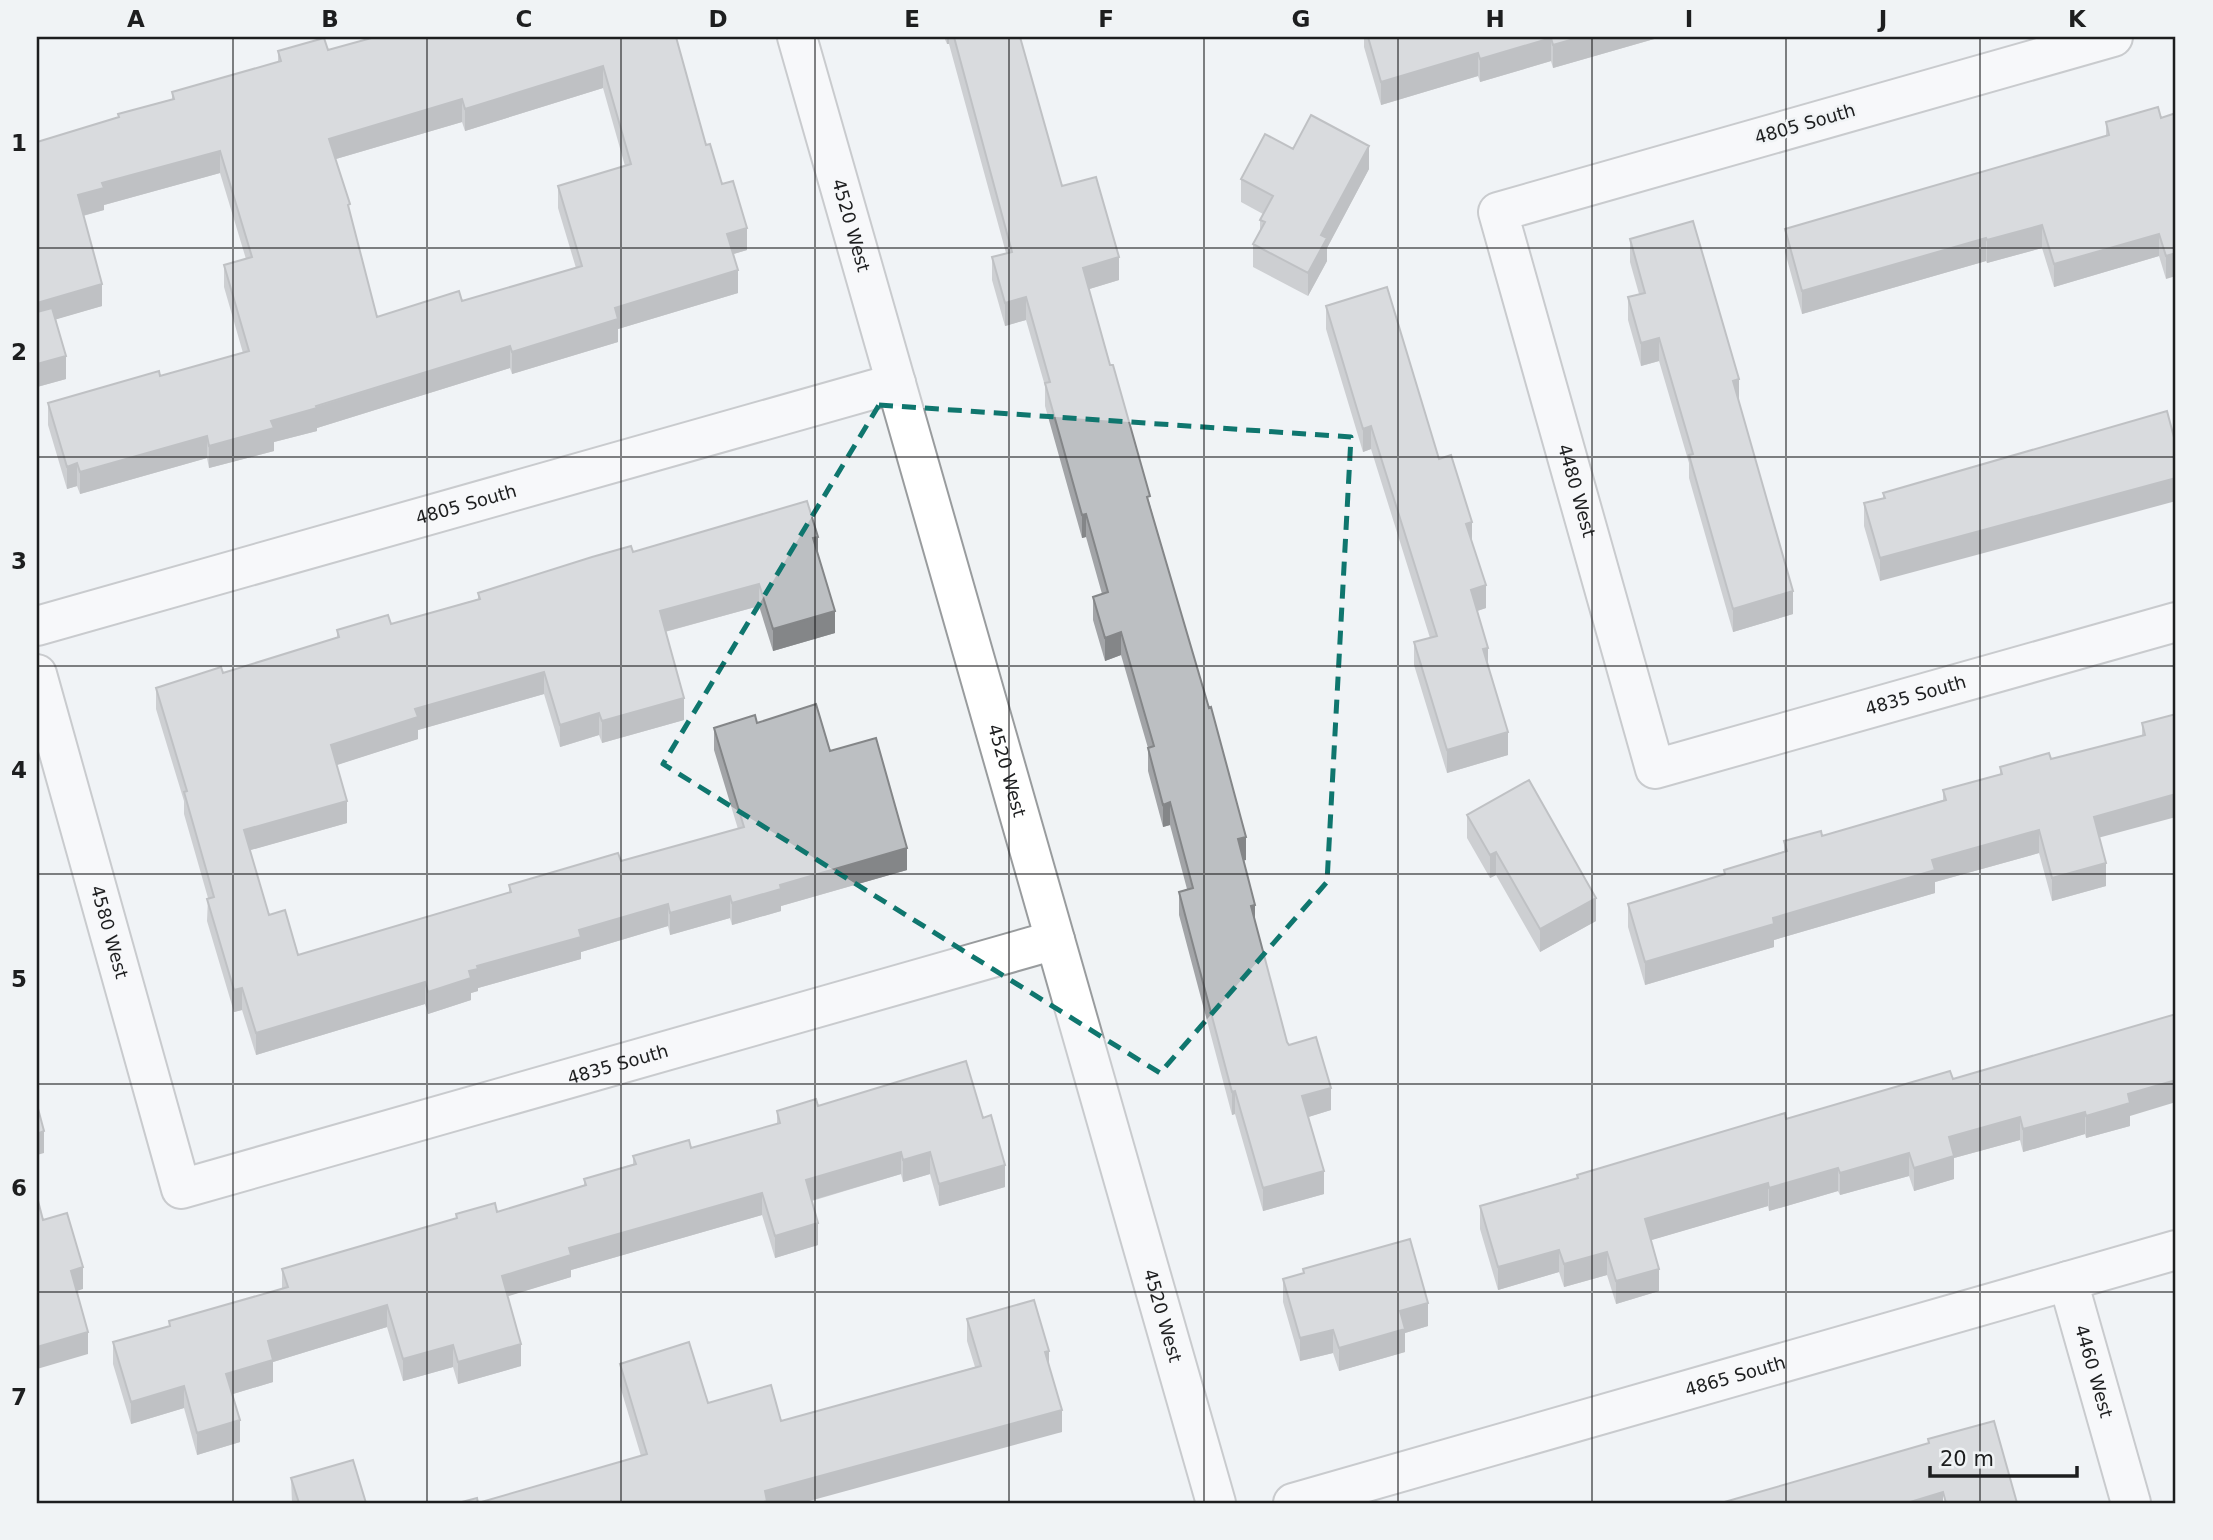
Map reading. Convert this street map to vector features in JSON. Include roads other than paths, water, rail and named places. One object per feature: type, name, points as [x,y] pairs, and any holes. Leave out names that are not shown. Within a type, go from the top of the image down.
[{"type":"street","name":"4520 West","points":[[797,37],[1216,1503]]},
{"type":"street","name":"4805 South","points":[[1498,212],[2113,37]]},
{"type":"street","name":"4480 West","points":[[1498,212],[1655,769]]},
{"type":"street","name":"4805 South","points":[[37,626],[896,383]]},
{"type":"street","name":"4835 South","points":[[1655,769],[2176,622]]},
{"type":"street","name":"4580 West","points":[[37,674],[181,1189]]},
{"type":"street","name":"4835 South","points":[[181,1189],[1055,940]]},
{"type":"street","name":"4865 South","points":[[1293,1503],[2176,1250]]},
{"type":"street","name":"4460 West","points":[[2067,1281],[2131,1503]]}]
